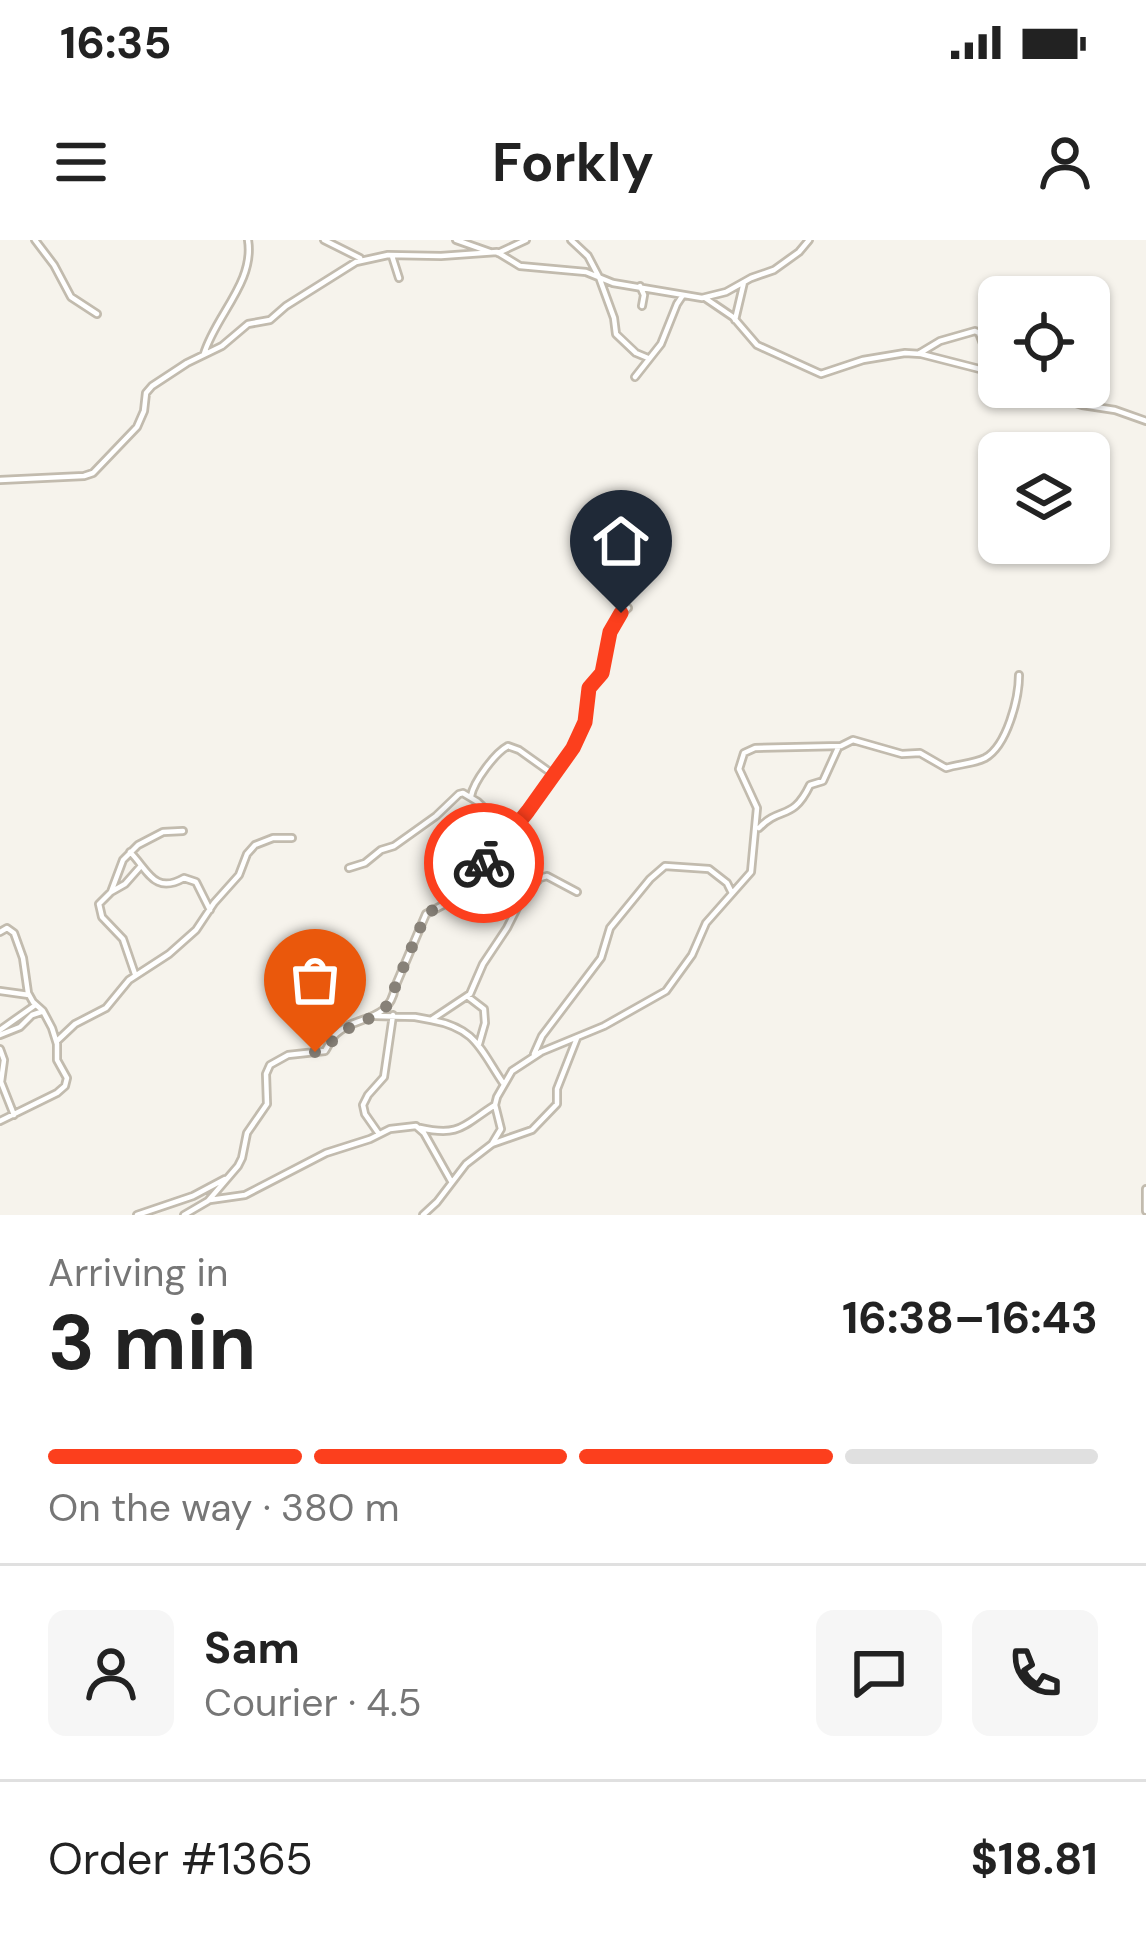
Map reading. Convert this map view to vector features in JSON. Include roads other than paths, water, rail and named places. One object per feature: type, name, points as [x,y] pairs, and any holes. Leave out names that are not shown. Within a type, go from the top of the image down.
[{"type":"street","points":[[204,354],[243,277],[250,253],[248,240]]},
{"type":"street","points":[[324,240],[365,260]]},
{"type":"street","points":[[456,240],[520,266],[586,272],[613,283],[705,298],[778,267],[809,240]]},
{"type":"street","points":[[472,245],[480,240]]},
{"type":"street","points":[[494,240],[495,252]]},
{"type":"street","points":[[0,480],[93,473],[137,428],[152,386],[222,346],[248,324],[270,320],[346,267],[392,256],[495,252],[526,240]]},
{"type":"street","points":[[571,240],[588,256],[599,277],[616,334],[648,358]]},
{"type":"street","points":[[36,241],[71,297],[97,314]]},
{"type":"street","points":[[392,256],[399,278]]},
{"type":"street","points":[[736,320],[744,282]]},
{"type":"street","points":[[640,286],[642,306]]},
{"type":"street","points":[[635,377],[662,344],[683,295]]},
{"type":"street","points":[[705,298],[736,320],[758,345],[821,374],[899,353],[978,368]]},
{"type":"street","points":[[919,354],[940,341],[978,332]]},
{"type":"street","points":[[1105,408],[1146,422]]},
{"type":"street","points":[[379,1134],[363,1105],[384,1077],[395,987],[426,914],[463,893],[479,876],[488,855],[554,775],[582,729],[589,688],[602,673],[610,632],[628,608]]},
{"type":"street","points":[[492,1144],[501,1129],[496,1105],[512,1071],[546,1049],[670,988],[706,923],[752,869],[757,808],[739,769],[744,754],[755,748],[838,746],[853,740],[902,754],[920,752],[946,768],[982,760],[1003,738],[1018,699],[1019,675]]},
{"type":"street","points":[[756,832],[768,819],[795,808],[810,785],[823,781],[838,746]]},
{"type":"street","points":[[472,799],[476,781],[505,747],[519,750],[554,775]]},
{"type":"street","points":[[349,868],[394,846],[463,794],[510,833]]},
{"type":"street","points":[[111,892],[130,853],[155,834],[183,831]]},
{"type":"street","points":[[57,1041],[75,1024],[106,1008],[135,974],[182,944],[238,875],[255,845],[266,839],[292,838]]},
{"type":"street","points":[[130,853],[165,885],[184,878],[196,882],[210,910]]},
{"type":"street","points":[[135,974],[123,940],[99,910],[100,902],[140,867]]},
{"type":"street","points":[[530,1058],[601,958],[610,928],[662,868],[709,868],[732,893]]},
{"type":"street","points":[[431,1020],[474,990],[483,964],[535,881],[548,876],[577,892]]},
{"type":"street","points":[[0,932],[7,928],[14,933],[29,995],[44,1012],[57,1041],[56,1057],[67,1076],[65,1086],[0,1121]]},
{"type":"street","points":[[0,991],[29,995]]},
{"type":"street","points":[[467,997],[484,1009],[479,1044]]},
{"type":"street","points":[[376,1016],[393,998]]},
{"type":"street","points":[[0,1030],[36,1005]]},
{"type":"street","points":[[0,1030],[20,1027],[35,1013],[44,1012]]},
{"type":"street","points":[[184,1215],[200,1211],[242,1158],[247,1133],[268,1104],[269,1065],[289,1054],[325,1051],[336,1033],[376,1016],[431,1020],[466,1032],[503,1083]]},
{"type":"street","points":[[423,1215],[466,1164],[492,1144],[532,1130],[558,1102],[556,1091],[577,1037]]},
{"type":"street","points":[[0,1049],[4,1060],[1,1079],[14,1115]]},
{"type":"street","points":[[208,1201],[253,1192],[326,1154],[396,1128],[459,1130],[496,1105]]},
{"type":"street","points":[[420,1127],[451,1181]]},
{"type":"street","points":[[137,1215],[229,1177]]},
{"type":"street","points":[[1146,1189],[1146,1211]]}]
